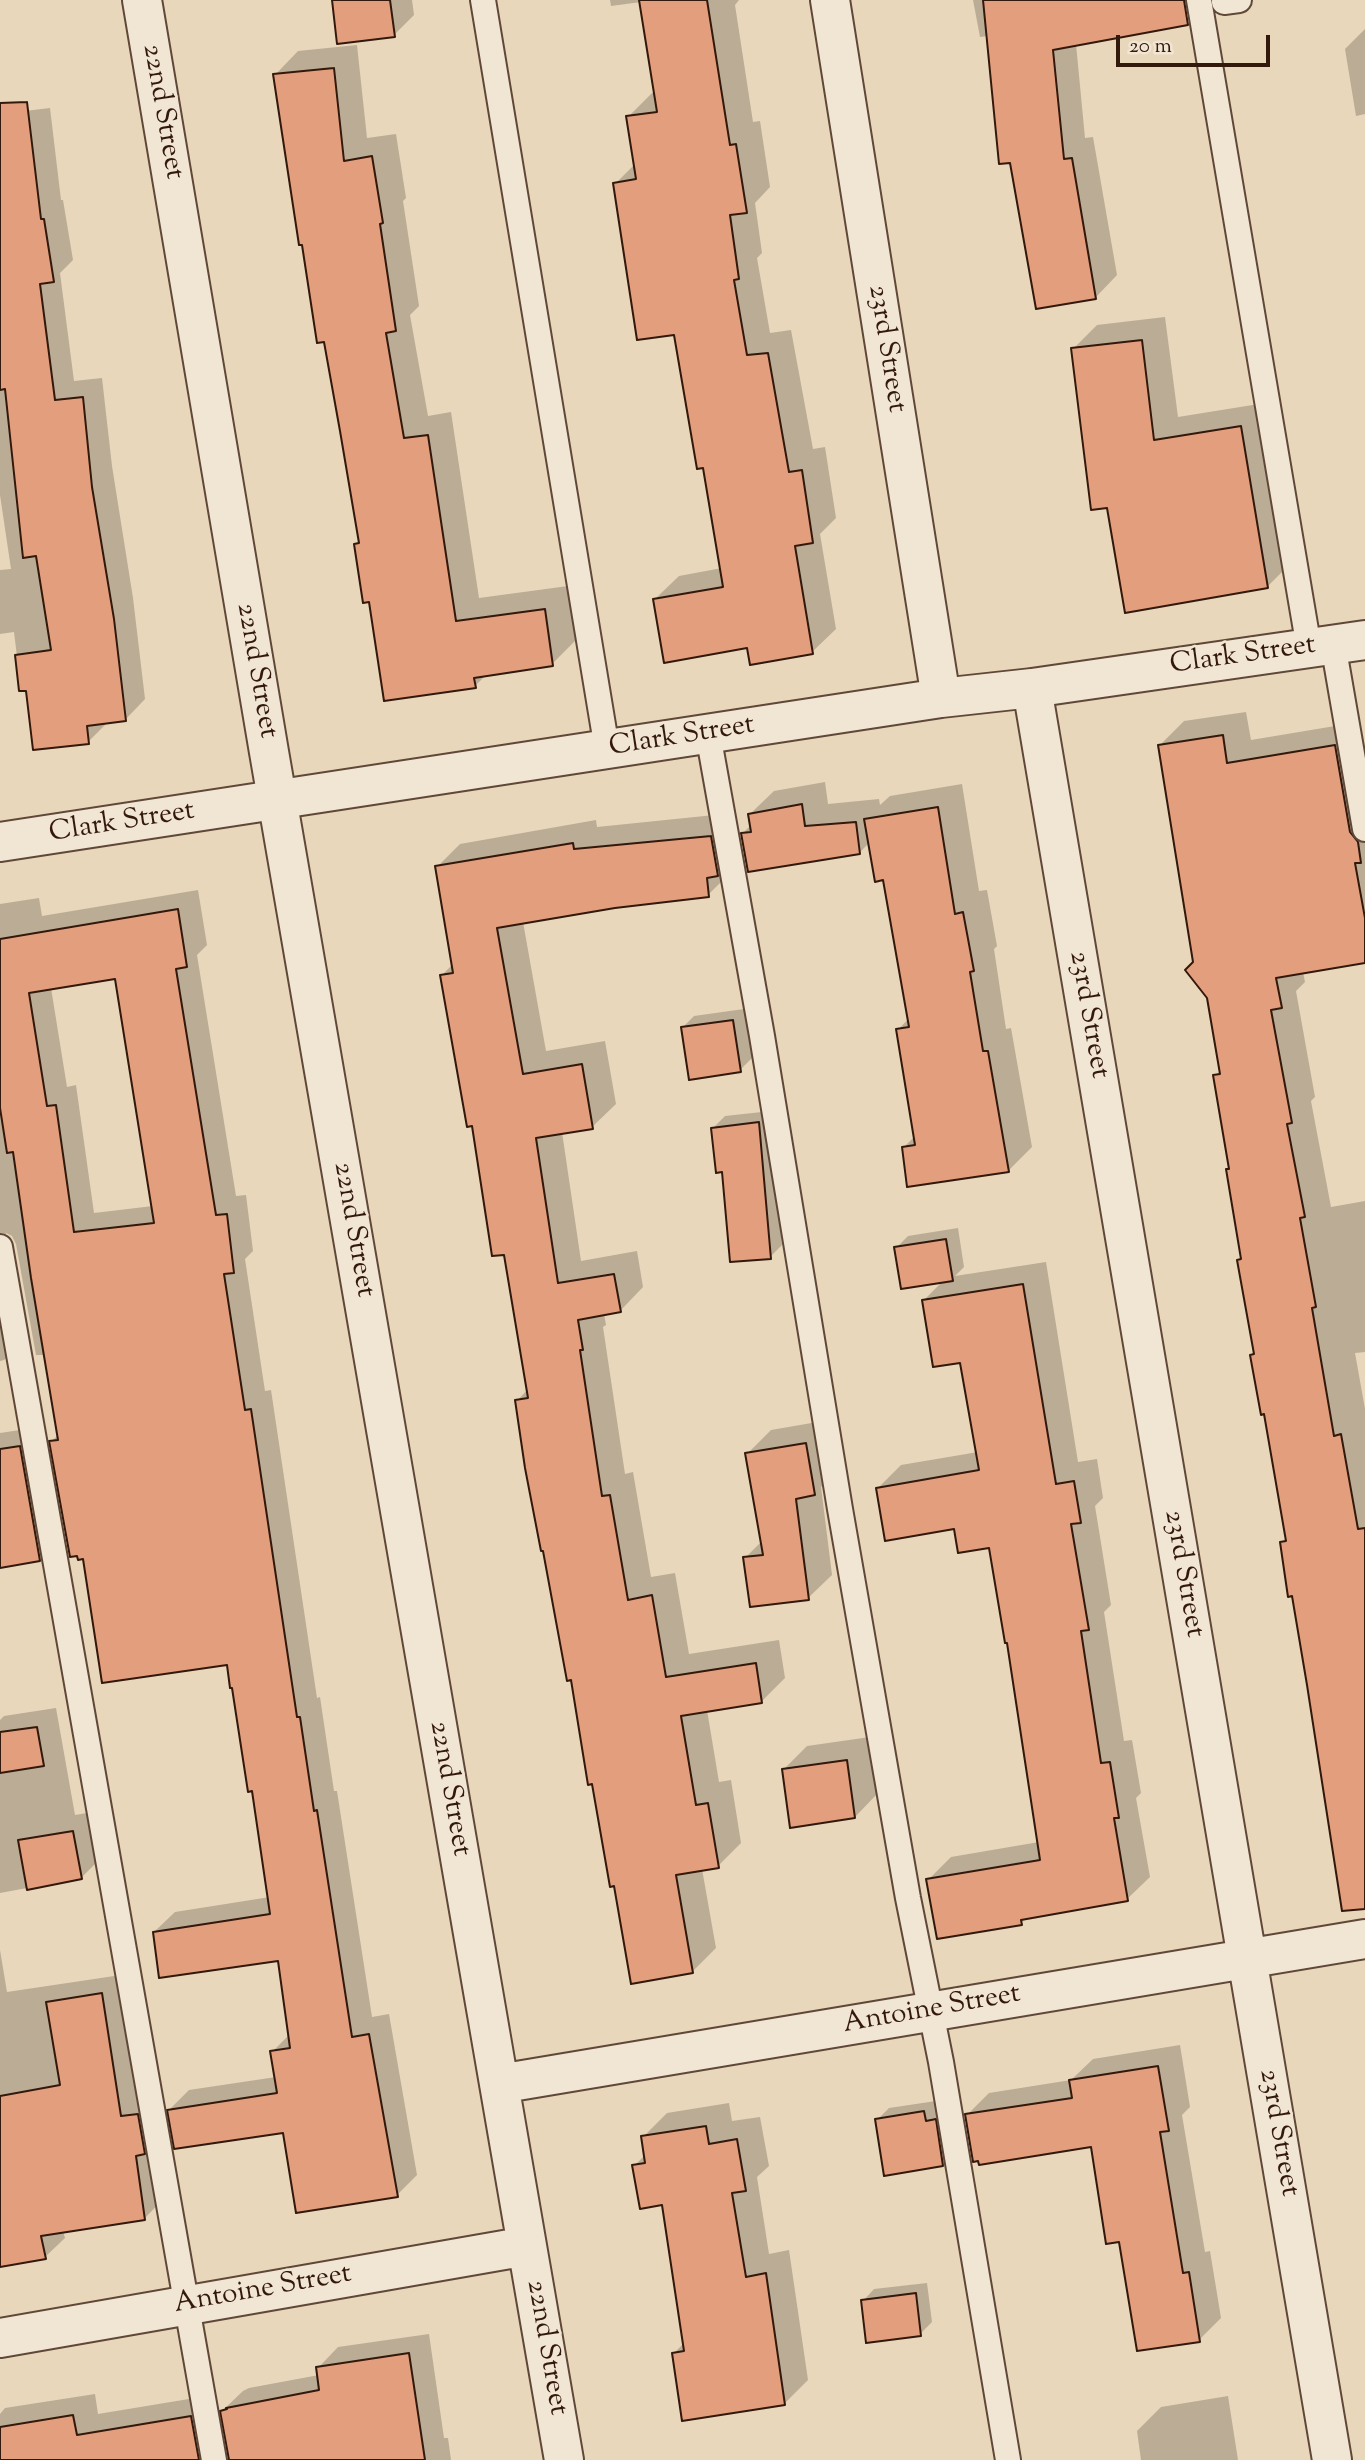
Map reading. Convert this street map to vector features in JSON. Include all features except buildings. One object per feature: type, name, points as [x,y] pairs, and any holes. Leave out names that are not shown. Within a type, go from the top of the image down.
[{"type":"street","name":"22nd Street","points":[[142,0],[564,2460]]},
{"type":"street","name":"23rd Street","points":[[830,0],[941,698]]},
{"type":"street","name":"Clark Street","points":[[0,842],[941,698],[1031,688],[1335,644]]},
{"type":"street","name":"23rd Street","points":[[1031,688],[1332,2460]]},
{"type":"street","name":"Antoine Street","points":[[499,2084],[1365,1939]]},
{"type":"street","name":"Antoine Street","points":[[0,2339],[527,2246]]},
{"type":"lane","points":[[483,0],[607,749]]},
{"type":"lane","points":[[1199,0],[1335,644],[1365,829]]},
{"type":"lane","points":[[708,734],[762,1036],[842,1523],[908,1898],[932,2011],[1008,2460]]},
{"type":"lane","points":[[0,1247],[214,2460]]}]
